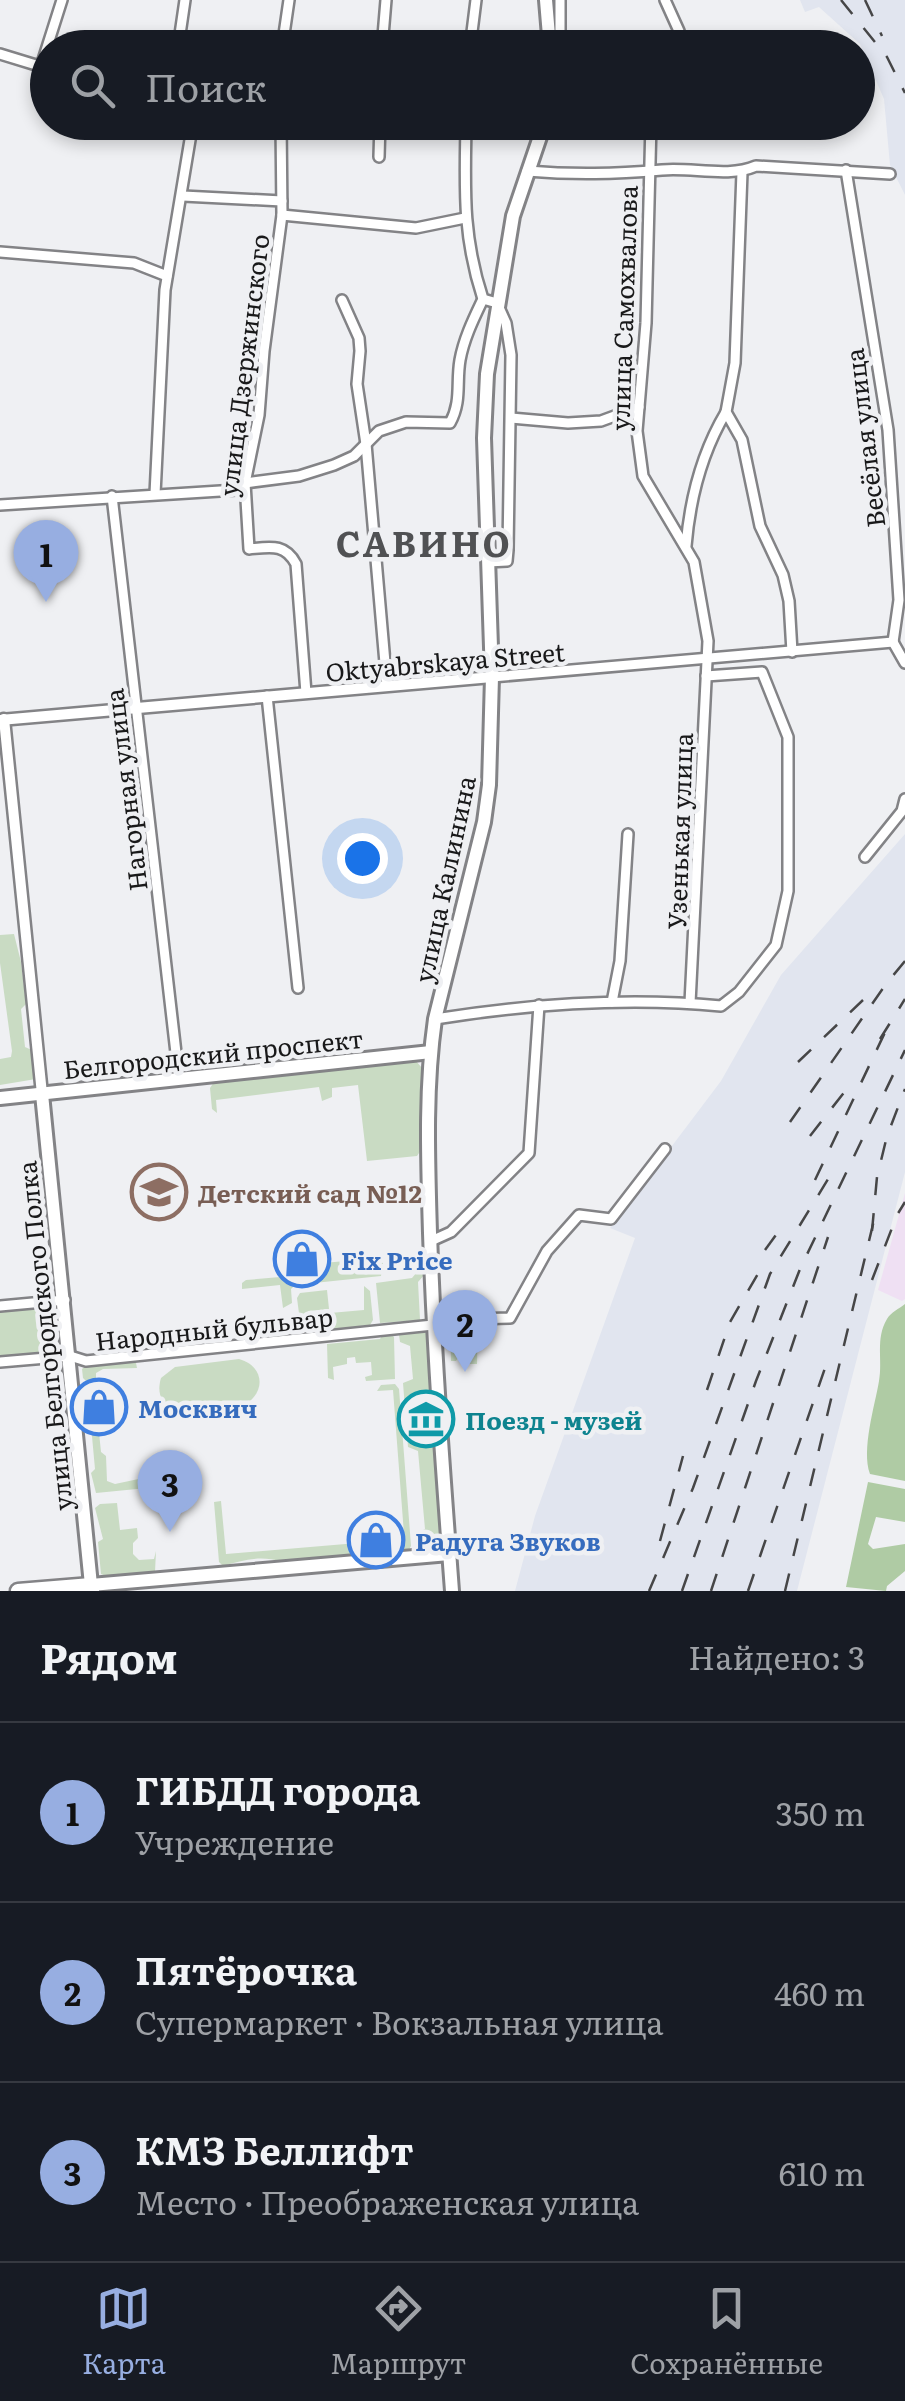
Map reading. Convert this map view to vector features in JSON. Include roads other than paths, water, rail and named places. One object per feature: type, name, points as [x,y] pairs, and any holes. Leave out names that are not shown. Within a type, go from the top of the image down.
[{"type":"main road","points":[[546,0],[549,30]]},
{"type":"main road","name":"улица Калинина","points":[[452,1591],[433,1323],[430,1052],[484,822],[489,785],[492,677],[484,424],[490,301],[538,140]]},
{"type":"main road","name":"Белгородский проспект","points":[[0,1098],[430,1052]]},
{"type":"main road","name":"улица Белгородского Полка","points":[[42,1094],[92,1588]]},
{"type":"main road","points":[[18,1591],[92,1588],[450,1554]]},
{"type":"street","points":[[52,30],[62,0]]},
{"type":"street","points":[[180,30],[184,0]]},
{"type":"street","points":[[284,30],[288,0]]},
{"type":"street","points":[[384,30],[386,0]]},
{"type":"street","points":[[472,30],[476,0]]},
{"type":"street","points":[[560,0],[560,30]]},
{"type":"street","points":[[665,0],[680,30]]},
{"type":"street","points":[[0,54],[30,63]]},
{"type":"street","points":[[155,494],[168,276],[191,140]]},
{"type":"street","name":"улица Дзержинского","points":[[281,140],[282,215],[259,415],[244,483],[250,549],[281,547],[296,564],[306,693]]},
{"type":"street","points":[[379,140],[379,157]]},
{"type":"street","points":[[466,140],[465,218],[470,259],[506,324],[511,356],[506,561],[488,562]]},
{"type":"street","name":"улица Самохвалова","points":[[650,140],[646,322],[638,431],[643,476],[686,546],[700,584],[708,660]]},
{"type":"street","points":[[527,171],[586,176],[660,170],[742,172],[756,166],[890,174]]},
{"type":"street","name":"Весёлая улица","points":[[846,170],[888,430],[899,600],[893,642]]},
{"type":"street","points":[[686,546],[695,480],[726,412],[735,362],[742,172]]},
{"type":"street","points":[[183,196],[282,201]]},
{"type":"street","points":[[282,215],[416,228],[465,218]]},
{"type":"street","points":[[0,252],[134,262],[168,276]]},
{"type":"street","points":[[342,300],[359,338],[357,384],[366,444],[387,686]]},
{"type":"street","points":[[0,505],[236,490],[244,483],[317,471],[354,456],[379,431],[406,422],[450,423],[460,396],[458,378],[463,346],[490,301]]},
{"type":"street","points":[[511,418],[568,423],[601,421],[639,408]]},
{"type":"street","points":[[726,412],[742,440],[760,526],[783,575],[790,602],[792,652]]},
{"type":"street","name":"Нагорная улица","points":[[112,496],[179,1079]]},
{"type":"street","points":[[893,642],[905,663]]},
{"type":"street","name":"Oktyabrskaya Street","points":[[2,720],[893,642]]},
{"type":"street","name":"Узенькая улица","points":[[690,1003],[708,660]]},
{"type":"street","points":[[436,1019],[538,1005],[612,1002],[721,1006],[739,992],[776,946],[788,891],[788,737],[762,672],[706,676]]},
{"type":"street","points":[[267,696],[298,988]]},
{"type":"street","name":"улица Белгородского Полка","points":[[2,720],[42,1094]]},
{"type":"street","points":[[865,857],[902,811],[905,799]]},
{"type":"street","points":[[612,1002],[620,962],[628,834]]},
{"type":"street","points":[[431,1241],[451,1232],[529,1153],[538,1005]]},
{"type":"street","name":"Народный бульвар","points":[[0,1362],[70,1356],[86,1362],[510,1318],[548,1252],[568,1226],[579,1215],[610,1219],[665,1150]]},
{"type":"street","points":[[0,1306],[65,1300]]},
{"type":"railway","points":[[841,0],[865,30]]},
{"type":"railway","points":[[865,0],[882,36]]},
{"type":"railway","points":[[875,42],[905,93]]},
{"type":"railway","points":[[790,1122],[905,961]]},
{"type":"railway","points":[[880,1039],[905,999]]},
{"type":"railway","points":[[798,1062],[863,1000]]},
{"type":"railway","points":[[815,1180],[888,1026]]},
{"type":"railway","points":[[682,1591],[800,1269],[905,1050]]},
{"type":"railway","points":[[810,1136],[853,1081]]},
{"type":"railway","points":[[872,1231],[877,1177],[905,1089]]},
{"type":"railway","points":[[649,1591],[693,1488],[770,1274],[833,1171]]},
{"type":"railway","points":[[872,1280],[905,1202]]},
{"type":"railway","points":[[785,1591],[874,1220]]},
{"type":"railway","points":[[765,1250],[786,1221]]},
{"type":"railway","points":[[711,1591],[828,1237]]},
{"type":"railway","points":[[707,1390],[730,1322],[759,1272]]},
{"type":"railway","points":[[748,1591],[825,1368]]},
{"type":"railway","points":[[660,1541],[683,1456]]},
{"type":"place","name":"ГИБДД города","points":[[46,602]]},
{"type":"place","name":"Детский сад №12","points":[[159,1192]]},
{"type":"place","name":"Fix Price","points":[[302,1259]]},
{"type":"place","name":"Пятёрочка","points":[[465,1372]]},
{"type":"place","name":"Москвич","points":[[99,1407]]},
{"type":"place","name":"Поезд - музей","points":[[426,1419]]},
{"type":"place","name":"КМЗ Беллифт","points":[[170,1532]]},
{"type":"place","name":"Радуга Звуков","points":[[376,1540]]},
{"type":"district","name":"САВИНО","points":[[424,542]]}]
